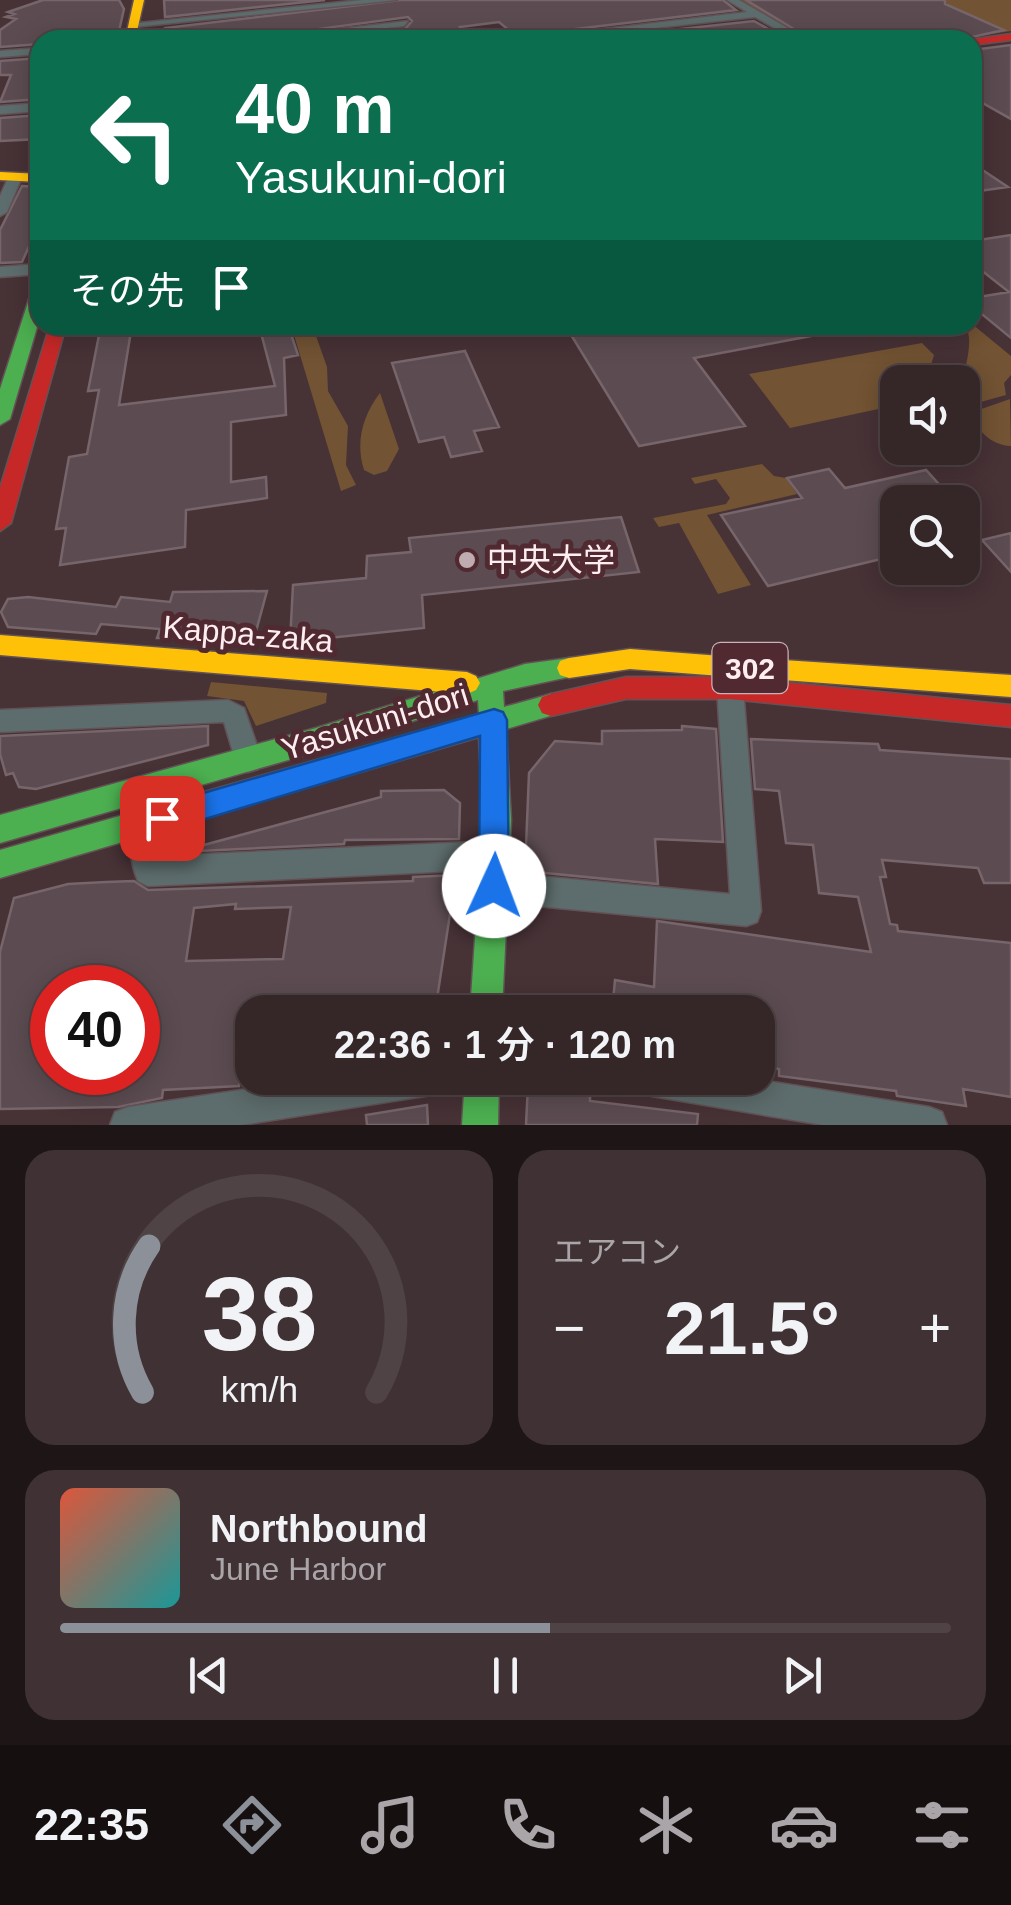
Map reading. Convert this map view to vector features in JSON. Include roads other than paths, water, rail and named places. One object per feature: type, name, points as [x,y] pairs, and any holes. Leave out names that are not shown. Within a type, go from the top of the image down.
[{"type":"main road","points":[[139,0],[143,25]]},
{"type":"main road","points":[[982,41],[1011,37]]},
{"type":"main road","points":[[0,419],[6,386],[30,324]]},
{"type":"main road","points":[[0,523],[54,340]]},
{"type":"main road","name":"Kappa-zaka","points":[[0,645],[344,676],[490,684]]},
{"type":"main road","name":"302","points":[[490,684],[556,668],[630,660],[1011,686]]},
{"type":"main road","points":[[344,676],[445,699],[494,720]]},
{"type":"main road","points":[[487,995],[496,855],[490,684]]},
{"type":"main road","name":"Yasukuni-dori","points":[[0,830],[335,735],[490,684]]},
{"type":"main road","points":[[335,735],[396,707],[404,695],[399,687]]},
{"type":"main road","name":"Yasukuni-dori","points":[[0,864],[494,720],[626,688],[730,688],[1011,716]]},
{"type":"main road","points":[[480,1125],[481,1095]]},
{"type":"street","points":[[382,0],[411,30]]},
{"type":"street","points":[[143,25],[392,0]]},
{"type":"street","points":[[732,0],[786,30]]},
{"type":"street","points":[[313,8],[332,30]]},
{"type":"street","points":[[621,30],[758,14]]},
{"type":"street","points":[[364,30],[404,23]]},
{"type":"street","points":[[0,54],[30,52]]},
{"type":"street","points":[[0,110],[30,107]]},
{"type":"street","points":[[0,212],[8,177]]},
{"type":"street","points":[[0,272],[30,270]]},
{"type":"street","points":[[6,386],[42,382]]},
{"type":"street","points":[[494,886],[746,910],[730,688]]},
{"type":"street","points":[[0,722],[228,711],[234,716],[248,760]]},
{"type":"street","points":[[162,818],[147,834],[148,871],[496,855]]},
{"type":"street","points":[[128,1125],[321,1095]]},
{"type":"street","points":[[748,1095],[929,1125]]},
{"type":"place","name":"中央大学","points":[[467,560]]}]
